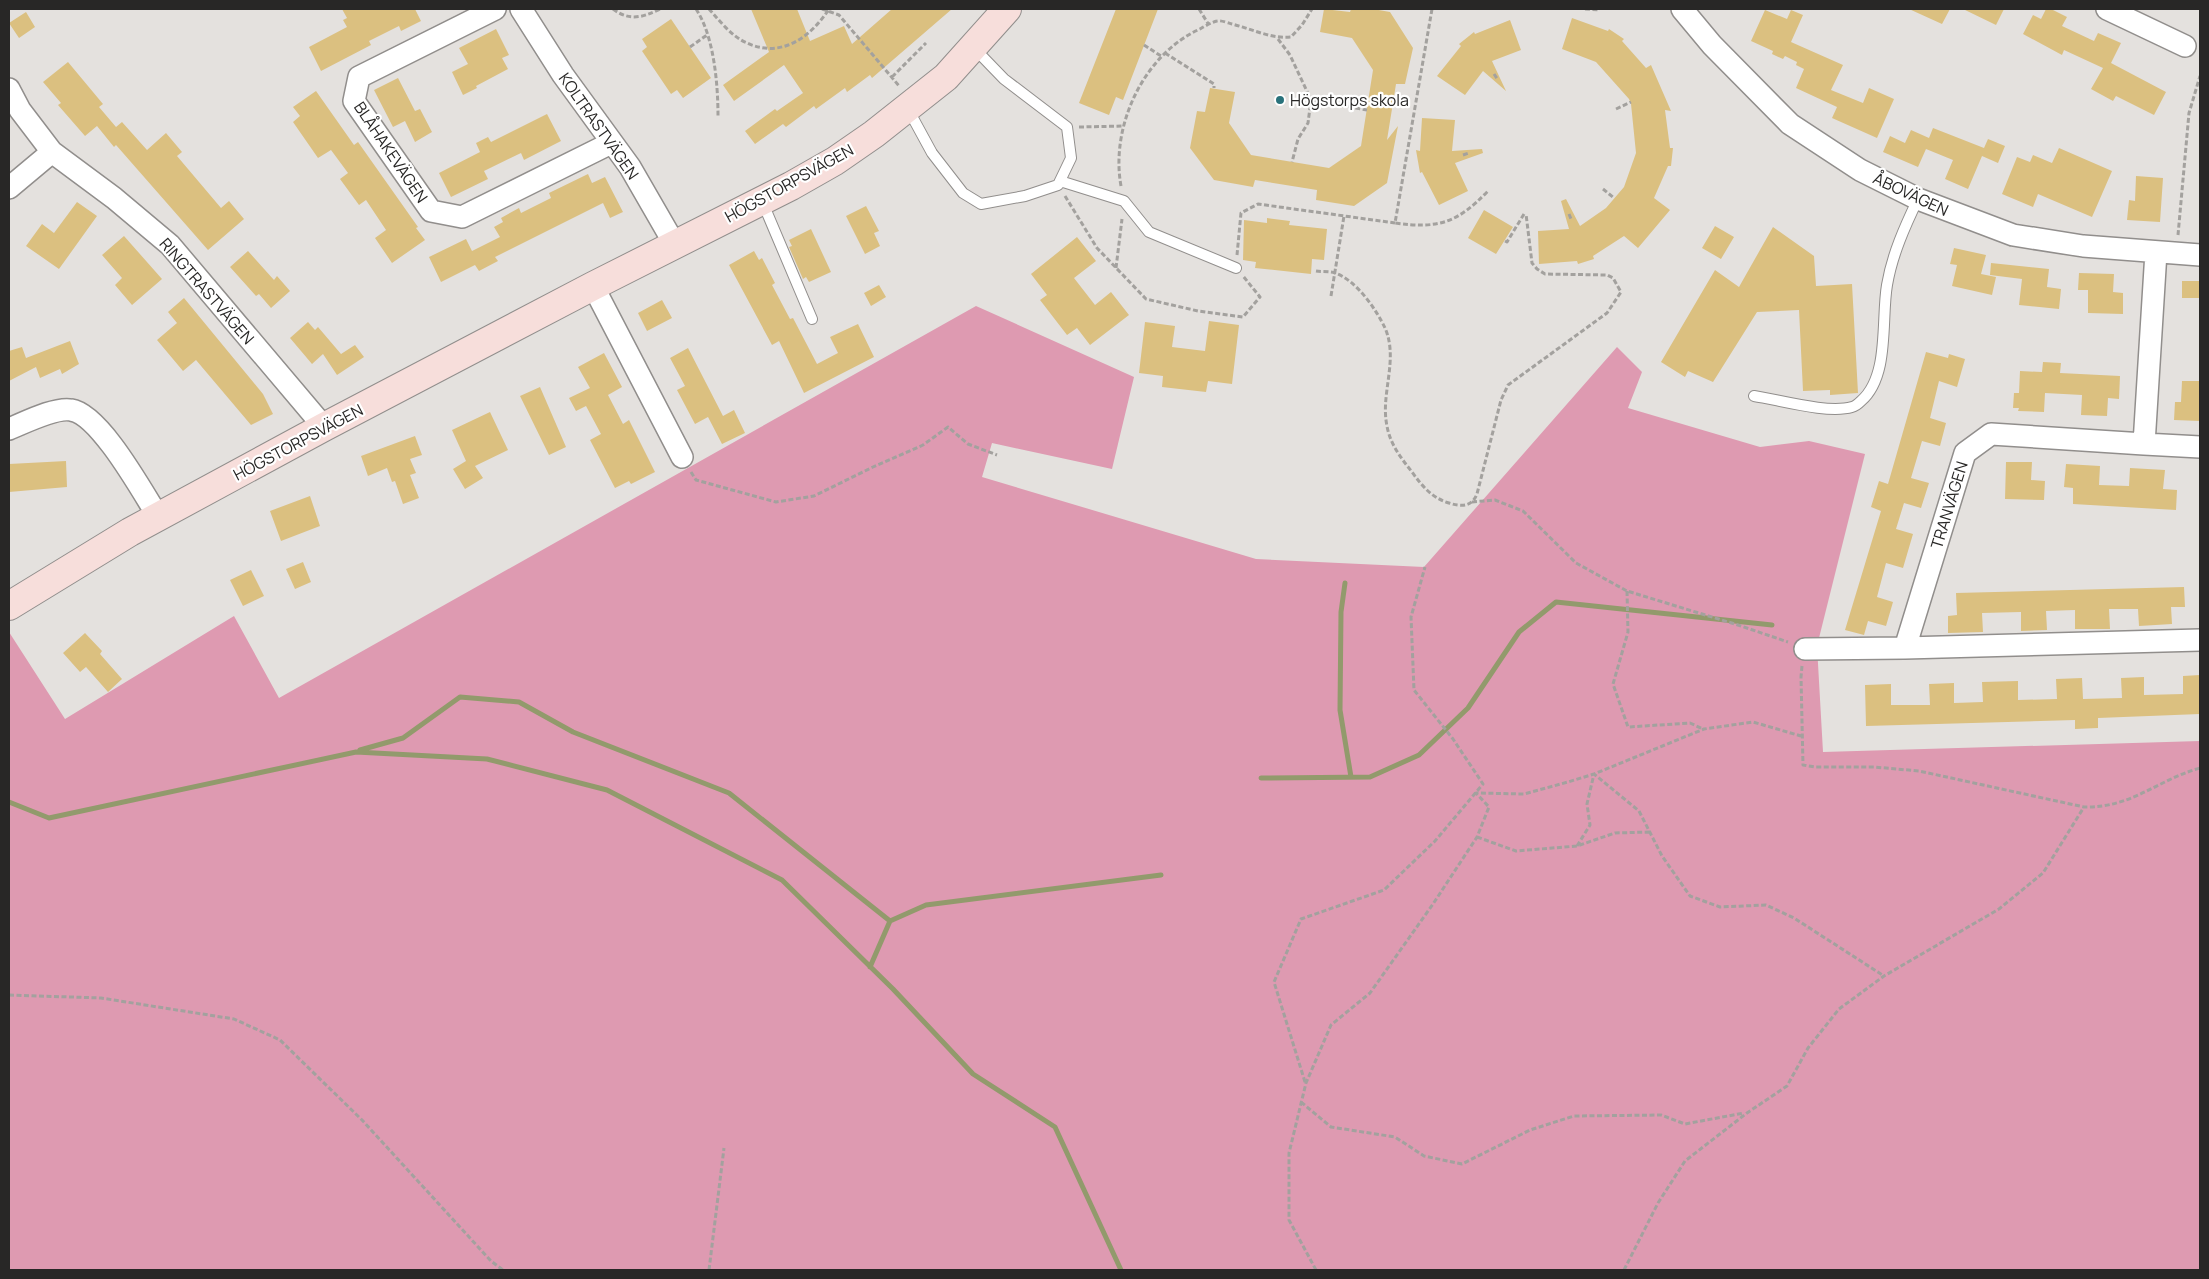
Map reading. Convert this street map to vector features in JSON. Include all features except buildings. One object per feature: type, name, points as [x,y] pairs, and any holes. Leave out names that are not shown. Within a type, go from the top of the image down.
[{"type":"street","name":"BLÅHAKEVÄGEN","points":[[495,9],[359,78],[354,101],[431,211],[462,218],[611,142]]},
{"type":"street","name":"KOLTRASTVÄGEN","points":[[521,9],[563,76],[630,167],[674,244]]},
{"type":"street","name":"HÖGSTORPSVÄGEN","points":[[9,606],[130,532],[324,427],[835,161],[946,77],[1007,9]]},
{"type":"street","name":"ÅBOVÄGEN","points":[[1682,9],[1712,44],[1790,124],[1860,170],[1918,199],[2013,236],[2083,246],[2200,255]]},
{"type":"street","points":[[2107,9],[2185,46]]},
{"type":"street","name":"RINGTRASTVÄGEN","points":[[9,89],[20,110],[52,152],[114,198],[170,245],[324,427]]},
{"type":"street","points":[[9,188],[52,152]]},
{"type":"street","points":[[2144,444],[2166,253]]},
{"type":"street","points":[[593,286],[682,457]]},
{"type":"street","points":[[9,428],[63,410],[80,412],[98,429],[117,453],[159,518]]},
{"type":"street","name":"TRANVÄGEN","points":[[1905,648],[1965,453],[1991,434],[2200,447]]},
{"type":"street","points":[[1805,649],[2200,640]]},
{"type":"lane","points":[[973,47],[1004,79],[1067,127],[1071,158],[1059,183]]},
{"type":"lane","points":[[910,105],[932,153],[963,193],[981,204],[1025,196],[1059,183],[1124,201],[1149,232],[1236,268]]},
{"type":"lane","points":[[1754,396],[1828,409],[1854,407],[1870,393],[1878,372],[1887,285],[1902,232],[1918,199]]},
{"type":"lane","points":[[762,200],[812,319]]},
{"type":"path","points":[[613,9],[623,16],[633,18],[660,9]]},
{"type":"path","points":[[696,9],[707,35],[717,83],[718,116]]},
{"type":"path","points":[[709,9],[730,31],[745,43],[758,47],[774,48],[787,47],[798,42],[817,25],[828,10]]},
{"type":"path","points":[[822,9],[839,14],[892,77],[910,105]]},
{"type":"path","points":[[1199,9],[1209,25]]},
{"type":"path","points":[[1116,268],[1124,201],[1118,170],[1124,126],[1137,90],[1161,56],[1187,34],[1218,20],[1278,38],[1291,37],[1302,25],[1312,9]]},
{"type":"path","points":[[1395,223],[1432,9]]},
{"type":"path","points":[[1586,9],[1600,10]]},
{"type":"path","points":[[690,47],[707,35]]},
{"type":"path","points":[[1278,38],[1290,55],[1311,100],[1308,123],[1298,139],[1292,162]]},
{"type":"path","points":[[892,77],[926,43]]},
{"type":"path","points":[[1144,45],[1161,56]]},
{"type":"path","points":[[1165,53],[1214,84],[1214,88]]},
{"type":"path","points":[[1494,74],[1498,80]]},
{"type":"path","points":[[2166,253],[2189,113],[2200,76]]},
{"type":"path","points":[[1311,100],[1367,110]]},
{"type":"path","points":[[1616,109],[1630,102]]},
{"type":"path","points":[[1067,127],[1124,126]]},
{"type":"path","points":[[1462,154],[1469,153]]},
{"type":"path","points":[[1059,183],[1097,248],[1146,299],[1198,311],[1243,317],[1260,297],[1236,268],[1241,213],[1258,204],[1417,226],[1437,224],[1460,217],[1488,191]]},
{"type":"path","points":[[1604,189],[1614,198]]},
{"type":"path","points":[[1472,502],[1477,494],[1501,400],[1508,385],[1607,313],[1621,292],[1613,278],[1607,275],[1545,274],[1537,269],[1532,263],[1525,214],[1507,242],[1504,241]]},
{"type":"path","points":[[1569,214],[1571,219]]},
{"type":"path","points":[[1331,296],[1344,216]]},
{"type":"path","points":[[1316,271],[1334,273],[1350,281],[1364,297],[1385,329],[1390,348],[1390,368],[1385,410],[1387,427],[1393,447],[1433,497],[1451,504],[1467,505],[1472,502],[1495,500],[1523,511],[1576,563],[1627,591],[1738,625],[1805,649],[1801,676],[1803,765],[1815,768],[1874,767],[1919,771],[2084,807],[2101,807],[2138,797],[2179,774],[2200,768]]},
{"type":"path","points":[[682,457],[696,480],[776,502],[814,496],[873,466],[923,444],[948,427],[968,444],[998,455]]},
{"type":"path","points":[[1306,1083],[1274,982],[1301,919],[1384,890],[1435,841],[1483,784],[1453,739],[1414,690],[1411,617],[1425,566]]},
{"type":"path","points":[[1627,591],[1628,632],[1613,684],[1628,727],[1690,723],[1704,729]]},
{"type":"path","points":[[1476,793],[1524,794],[1594,774],[1704,729],[1753,722],[1801,736]]},
{"type":"path","points":[[1594,774],[1639,811],[1662,856],[1690,896],[1720,907],[1766,905],[1794,918],[1884,976]]},
{"type":"path","points":[[1577,846],[1590,825],[1587,804],[1594,774]]},
{"type":"path","points":[[1316,1270],[1289,1220],[1289,1153],[1306,1083],[1331,1025],[1370,993],[1433,904],[1477,837],[1488,807],[1476,793]]},
{"type":"path","points":[[1624,1270],[1658,1203],[1685,1161],[1747,1113],[1787,1086],[1808,1048],[1839,1009],[1884,976],[1999,909],[2043,873],[2084,807]]},
{"type":"path","points":[[1477,837],[1516,851],[1577,846],[1615,833],[1650,832]]},
{"type":"path","points":[[9,995],[101,998],[234,1019],[280,1040],[362,1120],[491,1261],[504,1270]]},
{"type":"path","points":[[1301,1102],[1331,1127],[1396,1137],[1424,1156],[1462,1164],[1530,1130],[1574,1116],[1661,1115],[1685,1124],[1747,1113]]},
{"type":"path","points":[[709,1270],[724,1148]]},
{"type":"shaded area","points":[[976,306],[1134,377],[1112,469],[992,443],[982,477],[1256,559],[1424,567],[1617,347],[1642,372],[1628,408],[1760,447],[1809,441],[1865,454],[1817,646],[1823,752],[2200,741],[2200,1270],[9,1270],[9,632],[65,719],[234,616],[279,698]]},
{"type":"waterway","points":[[1345,583],[1341,612],[1340,710],[1351,777]]},
{"type":"waterway","points":[[1261,778],[1370,777],[1419,755],[1468,708],[1519,632],[1556,602],[1772,625]]},
{"type":"waterway","points":[[360,750],[403,738],[460,697],[519,702],[573,732],[729,793],[890,921]]},
{"type":"waterway","points":[[9,802],[49,818],[356,752],[487,759],[607,790],[782,880],[893,989],[973,1074],[1055,1127],[1121,1270]]},
{"type":"waterway","points":[[870,967],[890,921],[926,905],[1161,875]]},
{"type":"place","name":"Högstorps skola","points":[[1280,100]]}]
